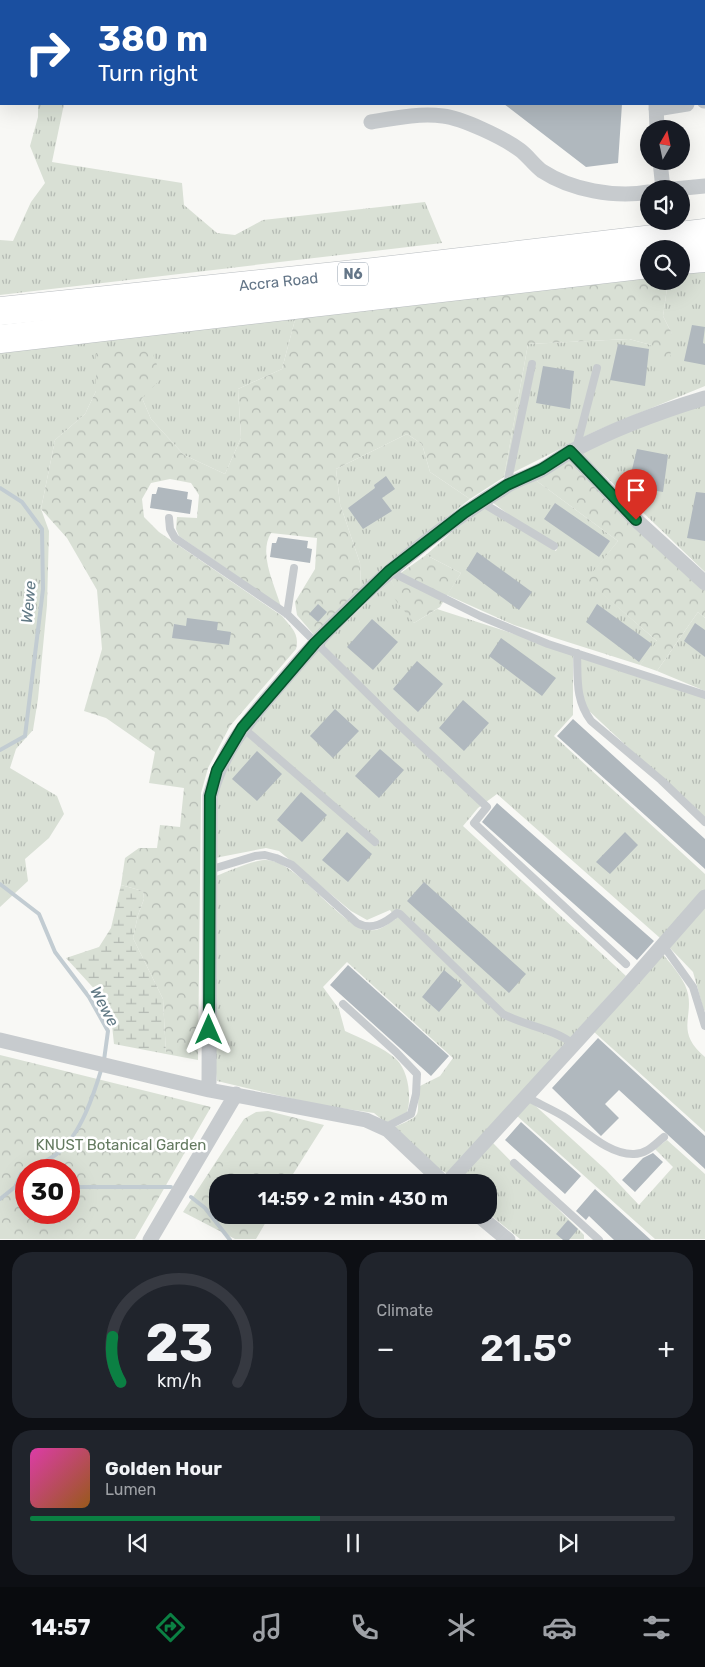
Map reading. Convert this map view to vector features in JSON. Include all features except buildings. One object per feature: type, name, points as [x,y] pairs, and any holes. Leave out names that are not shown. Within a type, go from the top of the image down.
[{"type":"highway","name":"Accra Road","points":[[0,311],[374,272],[705,233]]},
{"type":"highway","points":[[690,259],[705,258]]},
{"type":"highway","name":"Accra Road","points":[[0,339],[640,265]]},
{"type":"street","points":[[657,120],[656,106],[672,105]]},
{"type":"street","points":[[371,122],[408,116],[445,116],[487,132],[512,145],[541,170],[560,181],[598,191],[633,195],[640,194]]},
{"type":"street","points":[[690,187],[705,186]]},
{"type":"street","points":[[210,1090],[208,870],[210,796],[217,770],[242,728],[315,643],[389,571],[436,534],[507,485],[542,469],[573,450],[658,412],[705,398]]},
{"type":"street","points":[[573,450],[634,518],[705,583]]},
{"type":"street","points":[[455,1174],[705,897]]},
{"type":"street","points":[[0,1040],[210,1090],[366,1120],[384,1128],[405,1144],[435,1174]]},
{"type":"street","points":[[150,1240],[236,1094]]},
{"type":"street","points":[[489,1224],[508,1240]]},
{"type":"lane","points":[[507,485],[532,364]]},
{"type":"lane","points":[[573,450],[597,368]]},
{"type":"lane","points":[[482,502],[554,546]]},
{"type":"lane","points":[[169,518],[170,529],[175,538],[287,614],[487,807],[474,823],[626,964]]},
{"type":"lane","points":[[287,614],[294,568]]},
{"type":"lane","points":[[389,571],[480,616],[576,653],[705,695]]},
{"type":"lane","points":[[576,653],[578,694],[580,704],[587,716],[661,780],[705,822]]},
{"type":"lane","points":[[242,728],[375,842]]},
{"type":"lane","points":[[208,870],[265,854],[292,865],[357,923],[365,927],[380,924],[400,914],[503,1014],[516,1021],[563,1037],[573,1044]]},
{"type":"lane","points":[[663,945],[693,987],[705,1026]]},
{"type":"lane","points":[[343,1004],[396,1052],[416,1074],[416,1094],[411,1114],[384,1128]]},
{"type":"lane","points":[[525,1096],[563,1116],[601,1143],[626,1154],[636,1154],[650,1149],[664,1136]]},
{"type":"lane","points":[[514,1163],[599,1240]]},
{"type":"green space","points":[[38,105],[64,105],[52,162],[182,183],[184,205],[217,233],[235,235],[263,220],[425,202],[442,243],[0,295],[0,240],[13,241],[31,202],[45,183],[30,146],[38,117]]},
{"type":"green space","points":[[705,272],[705,386],[598,430],[504,477],[528,344],[629,339],[651,345],[672,334],[663,316],[667,290],[690,290],[690,273]]},
{"type":"green space","points":[[640,278],[640,290],[667,290],[663,316],[672,334],[670,360],[665,363],[652,358],[651,345],[629,339],[528,344],[504,477],[470,499],[430,472],[422,444],[407,434],[336,469],[340,504],[360,563],[361,588],[314,635],[297,615],[295,602],[315,569],[317,538],[271,533],[267,541],[267,560],[281,607],[179,536],[176,529],[177,517],[197,518],[199,495],[191,483],[170,479],[151,483],[142,499],[144,517],[159,532],[282,616],[294,631],[297,639],[296,649],[230,726],[208,768],[201,793],[198,1060],[166,1054],[163,999],[133,938],[144,899],[143,891],[121,885],[125,858],[139,848],[157,848],[160,825],[180,827],[184,788],[149,783],[155,752],[106,718],[84,711],[102,649],[97,590],[67,538],[41,509],[55,440],[85,414],[96,391],[96,353],[151,349],[162,378],[142,398],[151,419],[184,455],[225,474],[241,438],[238,389],[282,369],[297,312]]},
{"type":"green space","points":[[297,312],[282,369],[238,389],[241,438],[225,474],[184,455],[151,419],[142,398],[96,353],[96,391],[85,414],[55,440],[41,509],[49,531],[47,605],[38,699],[33,730],[16,749],[10,768],[57,796],[64,814],[49,838],[25,859],[28,881],[0,907],[0,345]]},
{"type":"green space","points":[[705,403],[705,572],[580,452],[652,418]]},
{"type":"green space","points":[[407,434],[422,444],[430,472],[470,499],[412,544],[361,588],[360,563],[340,504],[336,469]]},
{"type":"green space","points":[[571,459],[705,584],[705,618],[698,612],[657,671],[640,665],[657,641],[586,580],[618,541],[534,479]]},
{"type":"green space","points":[[534,479],[618,541],[587,580],[658,642],[640,665],[514,625],[447,595],[461,573],[426,555],[454,530],[485,507],[556,551],[558,546],[532,532],[492,502]]},
{"type":"green space","points":[[426,555],[461,573],[440,607],[414,623],[394,598],[395,589],[391,580]]},
{"type":"green space","points":[[391,580],[414,623],[437,609],[573,653],[573,715],[554,736],[705,874],[705,890],[660,938],[497,794],[478,808],[463,826],[626,976],[448,1174],[437,1168],[392,1128],[415,1117],[418,1109],[420,1086],[440,1076],[453,1058],[347,962],[323,987],[339,1009],[345,1031],[385,1051],[401,1065],[408,1084],[409,1099],[407,1112],[386,1123],[374,1113],[319,1105],[217,1081],[215,1065],[216,876],[240,866],[259,861],[264,860],[278,863],[292,871],[352,923],[366,929],[379,929],[396,919],[390,910],[367,920],[351,911],[279,851],[266,848],[215,858],[216,791],[242,740],[320,646]]},
{"type":"green space","points":[[698,612],[705,618],[705,691],[657,671]]},
{"type":"green space","points":[[578,656],[705,698],[705,819],[588,710],[581,697]]},
{"type":"green space","points":[[121,885],[143,891],[144,899],[133,938],[163,999],[166,1054],[114,1044],[110,1006],[66,958],[99,947],[111,928]]},
{"type":"green space","points":[[705,907],[704,1011],[693,972],[668,946]]},
{"type":"green space","points":[[662,953],[685,985],[689,1005],[688,1030],[690,1038],[695,1047],[705,1057],[705,1132],[593,1031]]},
{"type":"green space","name":"KNUST Botanical Garden","points":[[0,1055],[211,1107],[135,1239],[0,1239]]},
{"type":"green space","points":[[529,1100],[606,1170],[639,1205],[673,1167],[655,1149],[667,1140],[705,1174],[705,1239],[655,1239],[516,1115]]},
{"type":"green space","points":[[268,1111],[324,1125],[293,1174],[209,1174],[209,1224],[265,1224],[256,1239],[235,1239],[183,1212],[244,1119],[256,1112]]},
{"type":"green space","points":[[493,1143],[584,1235],[584,1239],[520,1239],[497,1220],[497,1174],[464,1174]]},
{"type":"waterway","name":"Wewe","points":[[0,488],[22,502],[42,529],[43,589],[25,736],[0,750]]},
{"type":"waterway","name":"Wewe","points":[[0,884],[39,914],[55,952],[89,997],[108,1031],[104,1060]]},
{"type":"waterway","name":"Wewe","points":[[49,1159],[66,1145],[80,1125],[91,1101],[102,1067]]},
{"type":"waterway","name":"Wewe","points":[[0,1199],[15,1187]]},
{"type":"waterway","points":[[80,1187],[171,1187]]},
{"type":"waterway","points":[[191,1197],[205,1208],[230,1240]]},
{"type":"route","points":[[209,1030],[208,870],[210,796],[217,770],[242,728],[315,643],[389,571],[464,513],[507,485],[542,469],[570,451],[636,520]]}]
